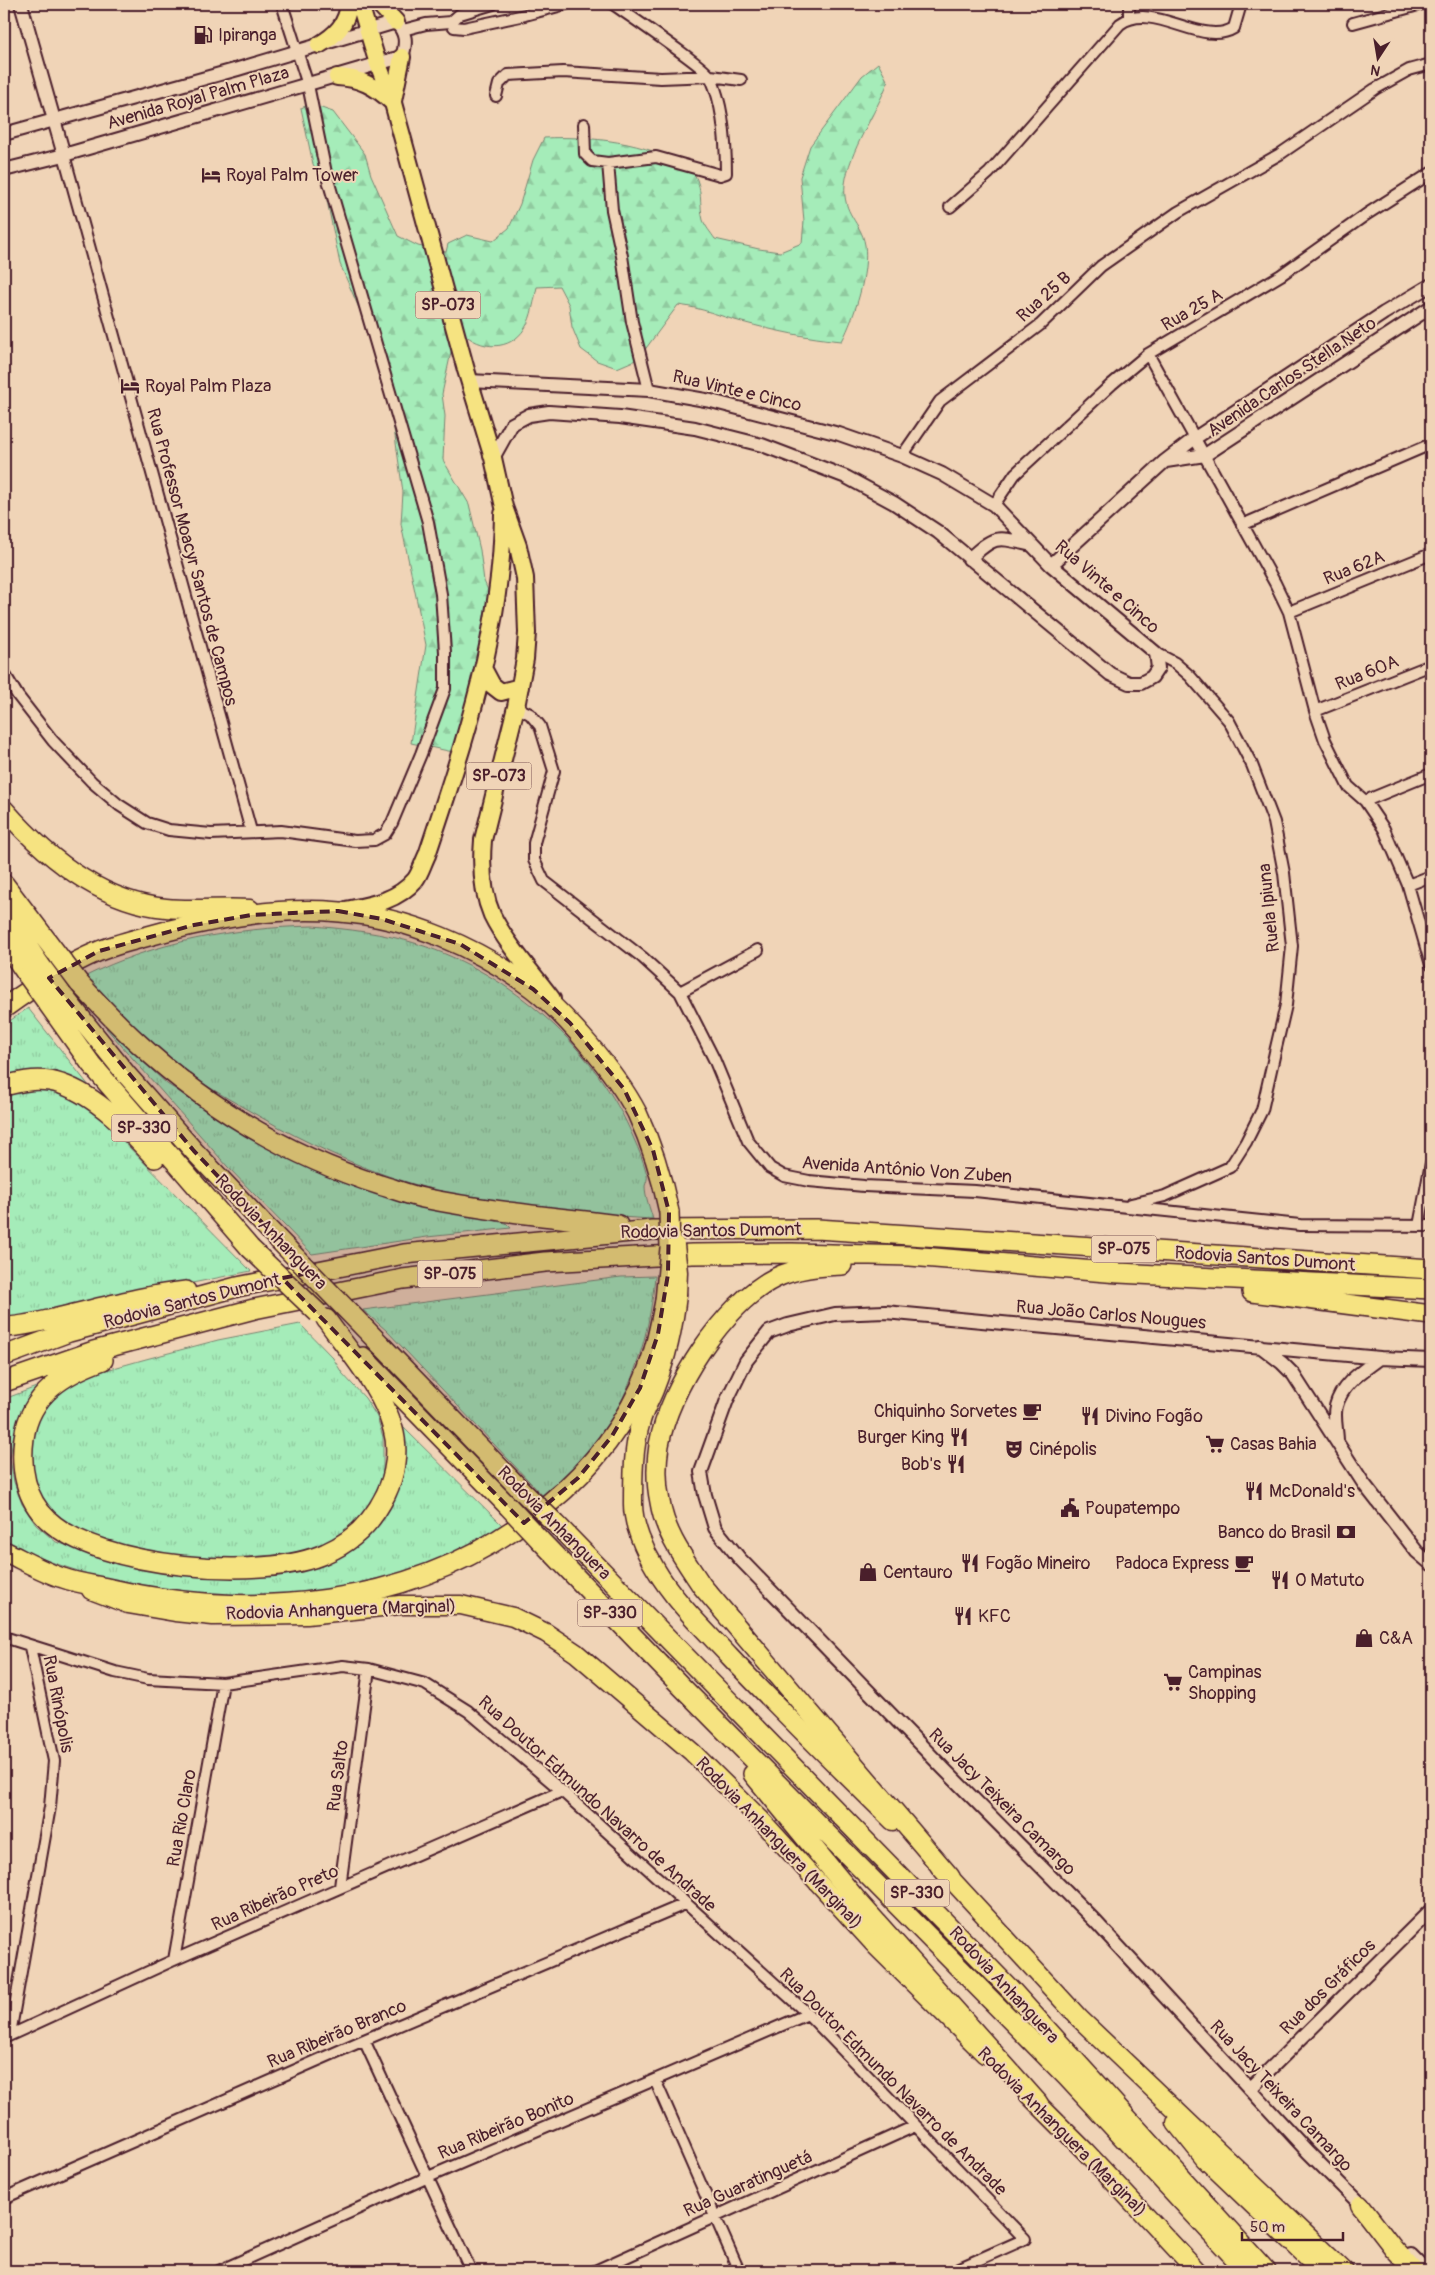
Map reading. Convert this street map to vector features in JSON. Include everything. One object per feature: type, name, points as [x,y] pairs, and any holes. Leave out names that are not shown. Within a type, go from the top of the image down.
[{"type":"highway","points":[[4,809],[31,839],[71,872],[118,897],[165,908],[338,912],[382,919],[460,944],[533,989],[570,1023],[608,1066],[636,1112],[653,1150],[664,1185],[669,1212],[673,1332],[654,1392],[641,1421],[636,1443],[632,1506],[646,1549],[655,1568],[666,1584],[699,1623],[770,1699],[950,1877]]},
{"type":"highway","points":[[4,884],[79,983],[137,1042],[174,1074],[235,1119],[300,1154],[354,1177],[421,1198],[503,1212],[652,1230]]},
{"type":"highway","name":"Rodovia Anhanguera","points":[[4,911],[34,970],[53,997],[91,1064],[245,1244],[322,1316],[681,1686],[1250,2264],[1267,2271]]},
{"type":"highway","points":[[4,1008],[72,964],[99,951],[222,919],[283,912]]},
{"type":"highway","name":"Rodovia Anhanguera","points":[[4,941],[34,970]]},
{"type":"highway","name":"Rodovia Anhanguera","points":[[53,997],[126,1074],[194,1152],[270,1231],[1011,1990],[1250,2264]]},
{"type":"highway","points":[[4,1086],[26,1081],[48,1081],[73,1089],[100,1106],[144,1146],[206,1212],[245,1244]]},
{"type":"highway","name":"Rodovia Santos Dumont","points":[[4,1356],[69,1332],[237,1287],[404,1254],[652,1230],[817,1229],[1431,1269]]},
{"type":"highway","name":"Rodovia Santos Dumont","points":[[4,1382],[94,1351],[158,1332],[254,1309],[403,1279],[545,1262],[692,1254],[792,1253],[910,1256],[1120,1274],[1431,1289]]},
{"type":"highway","points":[[910,1256],[862,1264],[812,1267],[793,1271],[775,1278],[753,1291],[735,1307],[702,1349],[677,1394],[660,1443],[658,1489],[660,1505],[673,1540],[702,1586],[950,1877],[1074,2013],[1344,2271]]},
{"type":"highway","points":[[1120,1274],[1431,1315]]},
{"type":"highway","points":[[4,1327],[42,1321],[150,1295],[237,1287]]},
{"type":"highway","points":[[4,1551],[63,1578],[150,1598],[208,1604],[275,1605],[357,1595],[410,1580],[464,1560],[508,1535],[557,1498],[578,1478],[601,1451],[627,1412],[640,1388],[671,1298]]},
{"type":"highway","points":[[220,1318],[95,1362],[51,1386],[36,1405],[25,1429],[22,1452],[24,1476],[32,1500],[48,1520],[66,1534],[98,1548],[127,1556],[190,1567],[259,1567],[296,1562],[315,1557],[343,1544],[363,1529],[380,1507],[391,1482],[395,1456],[393,1430],[382,1402],[363,1372],[322,1316]]},
{"type":"highway","name":"Rodovia Anhanguera (Marginal)","points":[[63,1578],[100,1595],[128,1604],[175,1612],[258,1617],[307,1615],[400,1605],[461,1605],[513,1617],[546,1633],[576,1652],[692,1752],[761,1820],[876,1946],[957,2029],[1038,2103],[1197,2271]]},
{"type":"highway","points":[[681,1686],[856,1898],[1038,2103]]},
{"type":"highway","points":[[1126,2063],[1205,2159],[1322,2271]]},
{"type":"highway","points":[[1360,2205],[1394,2249],[1415,2271]]},
{"type":"main road","points":[[319,45],[341,27],[346,19],[349,4]]},
{"type":"main road","name":"SP-073","points":[[360,4],[378,64],[393,103],[469,380],[493,458],[504,507],[518,546],[525,578],[527,633],[520,687],[483,840],[481,862],[486,896],[492,915],[519,955],[570,1023]]},
{"type":"main road","points":[[379,4],[399,26]]},
{"type":"main road","points":[[393,103],[402,57]]},
{"type":"main road","points":[[337,76],[364,81],[376,88],[393,103]]},
{"type":"main road","name":"SP-073","points":[[338,912],[396,897],[416,879],[427,855],[478,696],[492,635],[503,555],[504,507]]},
{"type":"main road","points":[[484,670],[492,685],[501,692],[520,687]]},
{"type":"street","name":"Rua Professor Moacyr Santos de Campos","points":[[21,4],[251,831]]},
{"type":"street","points":[[4,673],[18,696],[52,741],[92,782],[133,814],[147,823],[162,828],[193,834],[281,831],[355,841],[374,840],[385,834],[392,823],[421,754],[445,689],[445,652],[441,594],[428,522],[326,173],[308,85],[299,52],[282,4]]},
{"type":"street","points":[[402,57],[406,42],[399,26],[451,22],[460,14],[494,4]]},
{"type":"street","points":[[451,22],[454,28],[464,28],[525,16],[566,4]]},
{"type":"street","points":[[584,124],[585,154],[592,161],[608,162],[656,157],[720,175],[726,173],[726,148],[720,109],[711,76],[613,4]]},
{"type":"street","points":[[1129,4],[1129,18]]},
{"type":"street","points":[[950,207],[989,173],[1120,24],[1129,18],[1150,18],[1214,33],[1226,33],[1234,28],[1241,4]]},
{"type":"street","points":[[1353,23],[1422,4]]},
{"type":"street","name":"Avenida Royal Palm Plaza","points":[[4,134],[299,52],[368,30],[399,26]]},
{"type":"street","name":"Avenida Royal Palm Plaza","points":[[4,170],[64,156],[402,57]]},
{"type":"street","name":"Rua 25 B","points":[[902,456],[940,401],[1040,325],[1101,266],[1178,212],[1288,149],[1375,89],[1409,70],[1431,64]]},
{"type":"street","points":[[496,96],[499,84],[508,74],[563,72],[661,78],[711,76],[741,80]]},
{"type":"street","points":[[608,162],[612,210],[622,256],[632,322],[649,390]]},
{"type":"street","name":"Rua 25 A","points":[[994,505],[1015,474],[1112,384],[1148,354],[1281,275],[1367,214],[1431,173]]},
{"type":"street","name":"Avenida Carlos Stella Neto","points":[[1051,565],[1165,461],[1195,438],[1384,312],[1431,285]]},
{"type":"street","name":"Avenida Carlos Stella Neto","points":[[1165,461],[1206,456],[1431,307]]},
{"type":"street","points":[[1148,354],[1206,456],[1289,612],[1315,712],[1334,761],[1348,786],[1365,801],[1384,829],[1408,885],[1431,965]]},
{"type":"street","name":"Rua Vinte e Cinco","points":[[469,380],[649,390],[711,401],[788,420],[872,444],[902,456],[942,474],[994,505],[1051,565],[1156,653],[1158,668],[1152,677],[1141,683],[1129,683],[1110,674],[931,527],[894,503],[846,477],[762,445],[711,432],[620,417],[549,412],[529,415],[512,424],[493,458]]},
{"type":"street","points":[[1242,525],[1431,444]]},
{"type":"street","points":[[969,560],[993,540],[1003,539],[1032,545]]},
{"type":"street","name":"Rua 62A","points":[[1289,612],[1431,554]]},
{"type":"street","name":"Ruela Ipiuna","points":[[1123,1206],[1165,1196],[1184,1186],[1210,1178],[1230,1167],[1246,1142],[1262,1110],[1286,1005],[1292,946],[1284,874],[1274,822],[1252,765],[1228,721],[1190,676],[1176,663],[1156,653]]},
{"type":"street","name":"Rua 60A","points":[[1315,712],[1431,665]]},
{"type":"street","name":"Avenida Antônio Von Zuben","points":[[516,707],[530,714],[540,726],[554,771],[534,843],[534,860],[544,881],[642,957],[680,992],[714,1059],[748,1141],[770,1168],[784,1176],[809,1181],[975,1191],[1300,1225],[1431,1226]]},
{"type":"street","points":[[1365,801],[1431,774]]},
{"type":"street","points":[[1408,885],[1431,876]]},
{"type":"street","points":[[680,992],[758,950]]},
{"type":"street","points":[[1419,1226],[1431,1163]]},
{"type":"street","name":"Rua João Carlos Nougues","points":[[788,1325],[835,1314],[885,1312],[1380,1358],[1431,1360]]},
{"type":"street","name":"Rua Jacy Teixeira Camargo","points":[[788,1325],[769,1332],[746,1361],[727,1400],[709,1447],[701,1472],[714,1528],[740,1559],[896,1720],[1095,1921],[1320,2165],[1427,2271]]},
{"type":"street","points":[[1260,1346],[1293,1374],[1364,1484],[1416,1552],[1431,1564]]},
{"type":"street","points":[[1338,1444],[1336,1407],[1343,1392],[1348,1382],[1380,1358]]},
{"type":"street","name":"Rua Doutor Edmundo Navarro de Andrade","points":[[4,1637],[30,1647],[148,1679],[223,1683],[310,1669],[343,1666],[368,1669],[425,1684],[468,1711],[562,1791],[808,2014],[1025,2239],[953,2271]]},
{"type":"street","name":"Rua Rinópolis","points":[[7,2036],[50,1807],[54,1761],[30,1647]]},
{"type":"street","name":"Rua Salto","points":[[340,1887],[368,1669]]},
{"type":"street","name":"Rua Rio Claro","points":[[174,1960],[223,1683]]},
{"type":"street","name":"Rua Ribeirão Preto","points":[[7,2036],[174,1960],[562,1791]]},
{"type":"street","name":"Rua Ribeirão Branco","points":[[4,2198],[364,2040],[685,1904]]},
{"type":"street","name":"Rua dos Gráficos","points":[[1250,2089],[1431,1910]]},
{"type":"street","name":"Rua Ribeirão Bonito","points":[[219,2271],[426,2178],[808,2014]]},
{"type":"street","points":[[364,2040],[426,2178],[471,2271]]},
{"type":"street","points":[[655,2080],[738,2271]]},
{"type":"street","name":"Rua Guaratinguetá","points":[[594,2271],[915,2126]]},
{"type":"highlighted area","points":[[338,911],[382,919],[460,944],[533,989],[570,1023],[624,1089],[653,1150],[669,1212],[668,1274],[658,1334],[640,1388],[612,1436],[578,1478],[524,1523],[282,1278],[310,1273],[194,1151],[49,978],[99,951],[194,925],[251,915]]},
{"type":"green space","points":[[878,63],[888,82],[857,146],[845,184],[846,203],[863,237],[866,256],[860,294],[842,341],[779,331],[678,305],[638,359],[617,368],[597,361],[581,349],[572,327],[569,305],[559,286],[537,287],[525,328],[519,336],[503,345],[486,345],[469,338],[462,332],[451,352],[442,394],[445,416],[443,460],[469,504],[480,550],[484,581],[493,602],[486,694],[472,743],[453,752],[411,743],[426,645],[401,524],[403,492],[390,401],[379,355],[340,264],[324,186],[313,164],[301,108],[310,104],[333,112],[365,154],[371,175],[398,236],[418,246],[446,252],[448,244],[467,235],[493,241],[509,228],[520,204],[533,160],[544,138],[579,138],[598,139],[636,146],[671,159],[694,174],[697,179],[703,220],[715,239],[780,252],[802,243],[804,221],[800,177],[810,146],[862,76]]},
{"type":"green space","points":[[313,926],[379,934],[418,944],[453,957],[486,974],[518,995],[547,1019],[574,1045],[597,1074],[618,1106],[640,1152],[647,1176],[646,1194],[653,1219],[552,1211],[485,1201],[420,1186],[350,1161],[276,1126],[188,1074],[139,1035],[84,977],[139,954],[196,939],[254,930]]},
{"type":"green space","points":[[28,1008],[93,1091],[25,1072],[4,1076],[4,1025]]},
{"type":"green space","points":[[106,1028],[110,1028],[167,1084],[207,1109],[423,1207],[506,1223],[511,1228],[427,1237],[312,1254],[227,1166]]},
{"type":"green space","points":[[34,1088],[69,1097],[88,1108],[106,1122],[251,1271],[61,1310],[4,1319],[4,1092]]},
{"type":"green space","points":[[655,1276],[648,1325],[642,1349],[625,1394],[614,1416],[586,1458],[572,1474],[545,1498],[387,1331],[363,1310],[621,1277]]},
{"type":"green space","points":[[300,1324],[333,1358],[342,1373],[365,1398],[377,1417],[383,1437],[383,1472],[378,1489],[372,1504],[352,1528],[326,1544],[287,1554],[222,1559],[191,1559],[126,1549],[58,1522],[36,1494],[28,1459],[35,1422],[56,1391],[103,1371],[146,1359],[218,1340]]},
{"type":"green space","points":[[39,1386],[20,1415],[13,1438],[10,1459],[14,1482],[22,1504],[36,1525],[56,1542],[88,1552],[226,1574],[370,1531],[401,1425],[503,1526],[454,1552],[420,1567],[367,1584],[323,1592],[277,1596],[229,1596],[182,1593],[134,1585],[89,1574],[45,1560],[4,1542],[4,1399]]},
{"type":"place","name":"Ipiranga","points":[[203,35]]},
{"type":"place","name":"Royal Palm Tower","points":[[211,175]]},
{"type":"place","name":"Royal Palm Plaza","points":[[130,386]]},
{"type":"place","name":"Chiquinho Sorvetes","points":[[1032,1411]]},
{"type":"place","name":"Divino Fogão","points":[[1090,1416]]},
{"type":"place","name":"Burger King","points":[[959,1437]]},
{"type":"place","name":"Casas Bahia","points":[[1215,1444]]},
{"type":"place","name":"Cinépolis","points":[[1014,1449]]},
{"type":"place","name":"Bob's","points":[[956,1464]]},
{"type":"place","name":"McDonald's","points":[[1254,1491]]},
{"type":"place","name":"Poupatempo","points":[[1070,1508]]},
{"type":"place","name":"Banco do Brasil","points":[[1346,1532]]},
{"type":"place","name":"Fogão Mineiro","points":[[970,1563]]},
{"type":"place","name":"Padoca Express","points":[[1244,1563]]},
{"type":"place","name":"Centauro","points":[[868,1572]]},
{"type":"place","name":"O Matuto","points":[[1280,1580]]},
{"type":"place","name":"KFC","points":[[963,1616]]},
{"type":"place","name":"C&A","points":[[1364,1638]]},
{"type":"place","name":"Campinas Shopping","points":[[1173,1682]]}]
